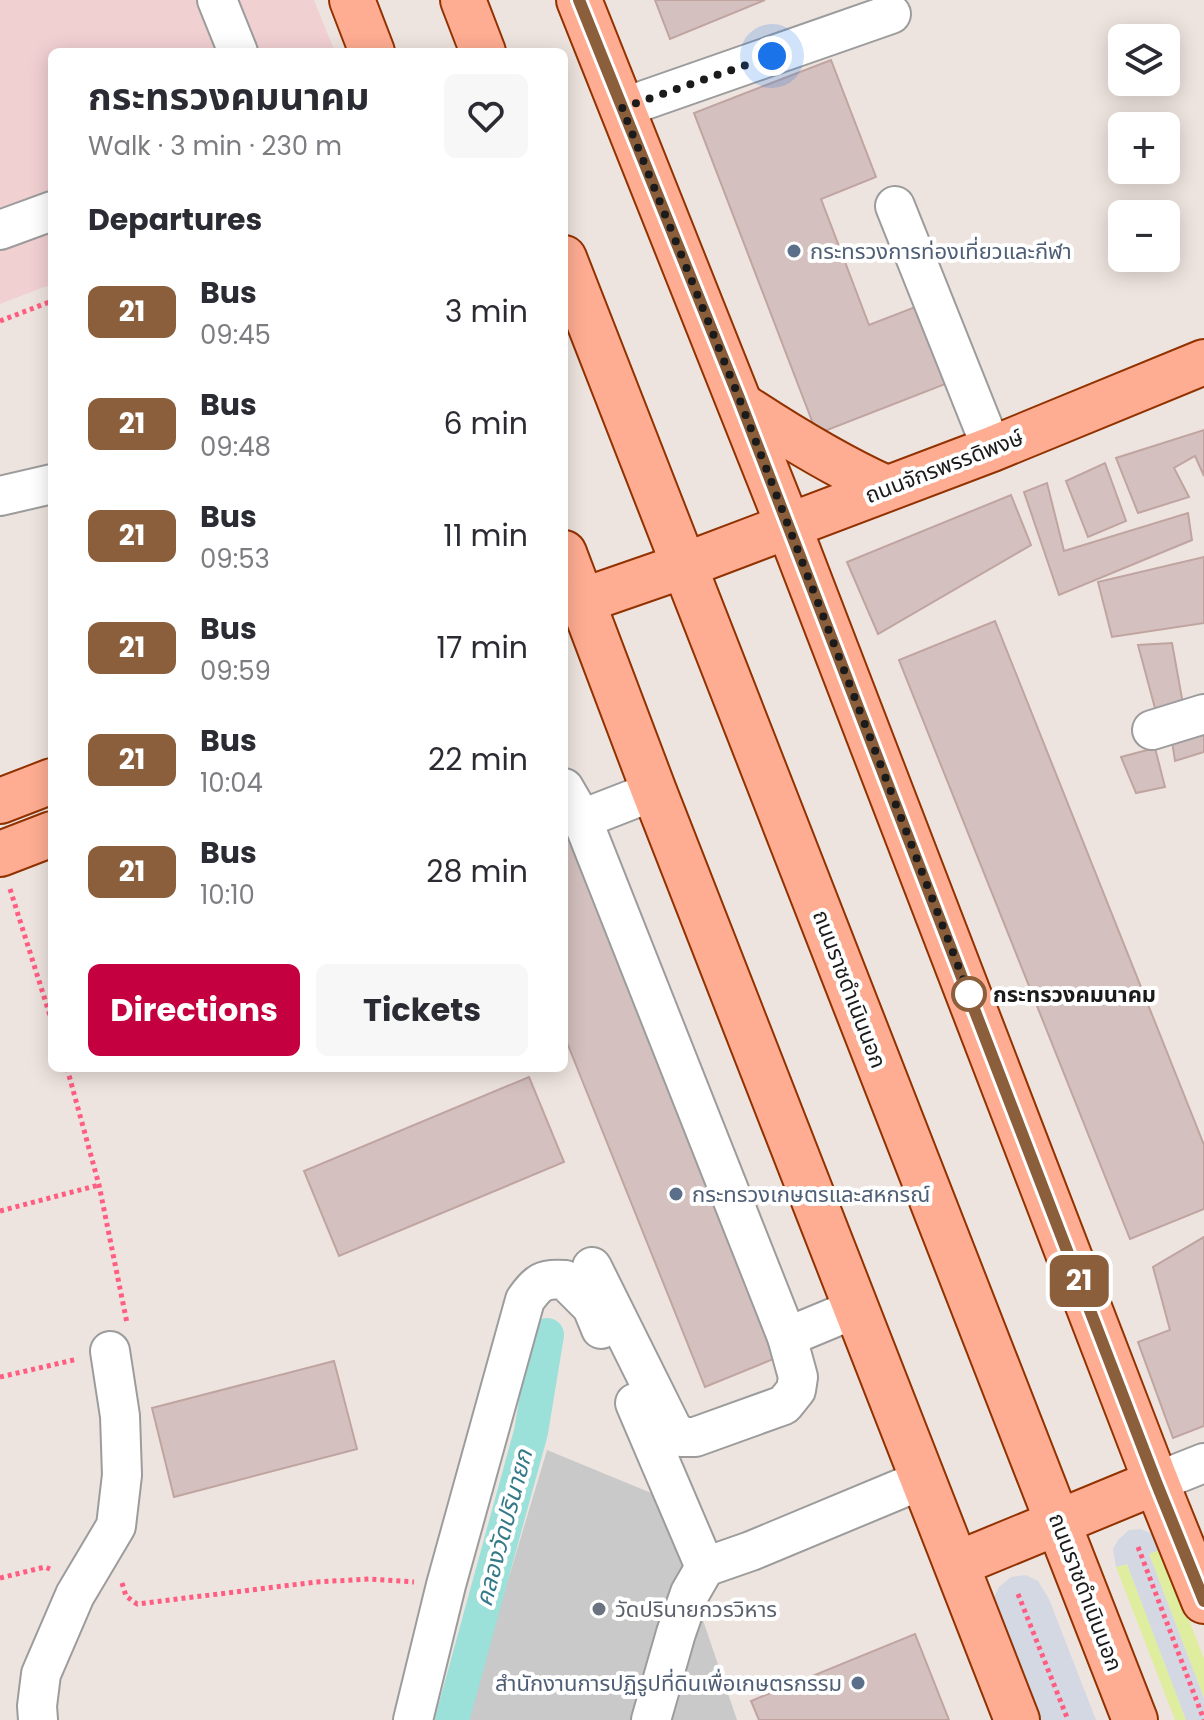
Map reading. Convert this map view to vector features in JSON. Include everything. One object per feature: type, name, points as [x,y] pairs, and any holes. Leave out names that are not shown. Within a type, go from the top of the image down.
[{"type":"main road","points":[[352,0],[370,48]]},
{"type":"main road","points":[[463,0],[481,48]]},
{"type":"main road","points":[[579,0],[788,525],[1204,1601]]},
{"type":"main road","name":"ถนนราชดำเนินนอก","points":[[568,268],[1135,1720]]},
{"type":"main road","name":"ถนนจักรพรรดิพงษ์","points":[[570,607],[992,449],[1204,362]]},
{"type":"main road","points":[[741,405],[845,469],[886,488]]},
{"type":"main road","points":[[570,607],[654,791],[1017,1720]]},
{"type":"main road","points":[[0,801],[48,783]]},
{"type":"main road","points":[[5,871],[48,837]]},
{"type":"main road","points":[[957,1564],[1156,1482]]},
{"type":"street","points":[[217,0],[236,48]]},
{"type":"street","points":[[622,108],[891,14]]},
{"type":"street","points":[[895,206],[992,449]]},
{"type":"street","points":[[0,230],[48,212]]},
{"type":"street","points":[[0,496],[48,485]]},
{"type":"street","points":[[1152,730],[1204,714]]},
{"type":"street","points":[[592,1267],[672,1428],[681,1437],[695,1437],[784,1405],[796,1390],[798,1377],[787,1337],[573,804],[654,791]]},
{"type":"street","points":[[413,1720],[446,1585],[525,1300],[535,1286],[548,1279],[565,1280],[592,1307],[705,1567]]},
{"type":"street","points":[[787,1337],[857,1308]]},
{"type":"street","points":[[38,1720],[41,1674],[75,1595],[116,1526],[122,1475],[120,1416],[110,1351]]},
{"type":"street","points":[[1156,1482],[1204,1463]]},
{"type":"street","points":[[651,1720],[690,1593],[705,1567],[924,1479]]},
{"type":"path","points":[[0,321],[48,303]]},
{"type":"path","points":[[5,871],[48,1009]]},
{"type":"path","points":[[0,1377],[110,1351],[128,1322],[99,1185],[68,1072]]},
{"type":"path","points":[[0,1211],[99,1185]]},
{"type":"path","points":[[116,1526],[126,1596],[137,1604],[316,1582],[370,1579],[446,1585]]},
{"type":"path","points":[[1138,1547],[1204,1720]]},
{"type":"path","points":[[0,1578],[45,1567],[58,1573],[75,1595]]},
{"type":"path","points":[[1018,1594],[1068,1720]]},
{"type":"shaded area","points":[[0,0],[314,0],[333,48],[48,48],[48,286],[0,304]]},
{"type":"shaded area","name":"วัดปรินายกวรวิหาร","points":[[547,1450],[661,1497],[737,1720],[466,1720]]},
{"type":"shaded area","points":[[1141,1529],[1152,1534],[1162,1549],[1149,1554],[1204,1698],[1204,1720],[1186,1720],[1127,1564],[1116,1567],[1113,1549],[1118,1540],[1129,1530]]},
{"type":"shaded area","points":[[1026,1575],[1038,1581],[1049,1599],[1096,1720],[1036,1720],[996,1617],[993,1599],[999,1587],[1011,1577]]},
{"type":"green space","points":[[1162,1549],[1204,1659],[1204,1698],[1149,1554]]},
{"type":"green space","points":[[1127,1564],[1186,1720],[1175,1720],[1116,1567]]},
{"type":"building","points":[[655,0],[765,0],[670,39]]},
{"type":"building","name":"กระทรวงการท่องเที่ยวและกีฬา","points":[[831,60],[876,177],[821,199],[869,325],[923,304],[953,381],[817,434],[694,113]]},
{"type":"building","points":[[1204,430],[1204,476],[1195,456],[1174,468],[1189,497],[1138,513],[1116,458]]},
{"type":"building","points":[[1105,463],[1126,521],[1088,537],[1066,481]]},
{"type":"building","points":[[1047,483],[1064,551],[1188,513],[1192,540],[1059,595],[1024,492]]},
{"type":"building","points":[[1011,495],[1031,545],[878,634],[847,562]]},
{"type":"building","points":[[1204,557],[1204,623],[1112,637],[1098,582]]},
{"type":"building","name":"กระทรวงคมนาคม","points":[[995,621],[1204,1145],[1204,1209],[1130,1239],[899,660]]},
{"type":"building","points":[[1172,643],[1183,704],[1156,712],[1138,645]]},
{"type":"building","points":[[1204,729],[1204,752],[1175,761],[1172,741]]},
{"type":"building","points":[[1155,748],[1165,787],[1136,793],[1121,757]]},
{"type":"building","name":"กระทรวงเกษตรและสหกรณ์","points":[[568,822],[788,1353],[705,1387],[568,1045]]},
{"type":"building","points":[[529,1077],[564,1162],[339,1256],[304,1171]]},
{"type":"building","points":[[1204,1237],[1204,1426],[1173,1438],[1138,1342],[1170,1330],[1153,1267]]},
{"type":"building","points":[[334,1361],[357,1449],[174,1497],[152,1408]]},
{"type":"building","points":[[915,1634],[949,1720],[759,1720],[751,1701]]},
{"type":"waterway","name":"คลองวัดปรินายก","points":[[452,1720],[531,1432],[547,1335]]},
{"type":"bus line","name":"21","points":[[579,0],[739,398],[1204,1601]]},
{"type":"place","name":"กระทรวงการท่องเที่ยวและกีฬา","points":[[794,251]]},
{"type":"place","name":"กระทรวงคมนาคม","points":[[969,994]]},
{"type":"place","name":"กระทรวงเกษตรและสหกรณ์","points":[[676,1194]]},
{"type":"place","name":"วัดปรินายกวรวิหาร","points":[[599,1609]]},
{"type":"place","name":"สำนักงานการปฏิรูปที่ดินเพื่อเกษตรกรรม","points":[[858,1683]]},
{"type":"route","points":[[772,56],[622,108],[739,398],[969,994]]}]
